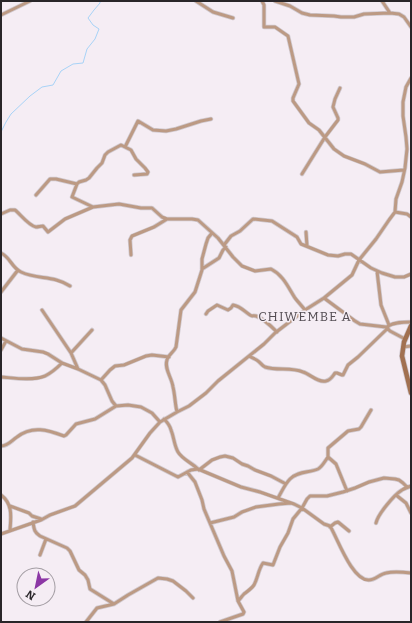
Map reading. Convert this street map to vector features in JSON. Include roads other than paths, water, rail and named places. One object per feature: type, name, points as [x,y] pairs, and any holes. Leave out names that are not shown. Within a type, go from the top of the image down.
[{"type":"main road","points":[[411,326],[405,339],[402,356],[411,393]]},
{"type":"street","points":[[1,15],[30,1]]},
{"type":"street","points":[[196,1],[213,12],[233,18]]},
{"type":"street","points":[[262,1],[264,5],[264,27],[278,28],[288,36],[299,84],[293,98],[294,103],[309,123],[316,128],[339,153],[347,157],[378,171],[404,170]]},
{"type":"street","points":[[275,1],[310,15],[341,17],[390,13],[402,15],[411,27]]},
{"type":"street","points":[[382,1],[390,13]]},
{"type":"street","points":[[1,534],[75,506],[135,455],[150,433],[160,422],[189,406],[206,393],[218,381],[277,332],[305,310],[324,298],[352,275],[359,260],[395,212],[396,199],[402,182],[407,148],[402,102],[406,87],[411,78]]},
{"type":"street","points":[[302,174],[325,137],[338,120],[333,107],[340,88]]},
{"type":"street","points":[[125,147],[138,121],[153,130],[166,131],[211,119]]},
{"type":"street","points":[[93,207],[72,197],[77,184],[89,178],[102,164],[105,155],[108,152],[121,145],[131,150],[136,159],[148,172],[147,174],[134,175]]},
{"type":"street","points":[[36,195],[50,179],[77,184]]},
{"type":"street","points":[[1,214],[10,210],[15,210],[32,225],[36,227],[43,226],[48,232],[65,219],[93,207],[119,204],[141,208],[152,208],[167,219]]},
{"type":"street","points":[[395,212],[411,217]]},
{"type":"street","points":[[131,255],[131,237],[154,227],[167,219],[181,218],[196,220],[218,238],[242,266],[258,271],[269,269],[274,270],[279,274],[305,310]]},
{"type":"street","points":[[202,269],[219,258],[231,236],[255,219],[272,221],[297,237],[302,244],[328,255],[338,256],[351,254],[377,271],[395,277],[404,277],[411,274]]},
{"type":"street","points":[[306,232],[307,246]]},
{"type":"street","points":[[177,412],[173,386],[166,367],[166,361],[176,347],[181,310],[194,294],[202,269],[202,259],[206,244],[208,238],[212,234]]},
{"type":"street","points":[[1,253],[5,255],[18,270],[29,275],[64,282],[70,286]]},
{"type":"street","points":[[1,292],[18,270]]},
{"type":"street","points":[[377,271],[381,305],[388,327]]},
{"type":"street","points":[[324,298],[360,324],[388,327],[405,339]]},
{"type":"street","points":[[206,314],[217,305],[228,310],[235,305],[242,308],[250,315],[257,316],[268,323],[277,332]]},
{"type":"street","points":[[42,310],[72,353],[78,369]]},
{"type":"street","points":[[249,356],[258,360],[266,367],[297,370],[310,374],[319,381],[327,381],[331,379],[335,373],[343,375],[348,365],[388,327],[400,322],[411,322]]},
{"type":"street","points":[[72,353],[92,330]]},
{"type":"street","points":[[1,338],[6,342],[22,349],[48,354],[62,363],[101,380],[116,406]]},
{"type":"street","points":[[1,350],[6,342]]},
{"type":"street","points":[[403,347],[411,346]]},
{"type":"street","points":[[101,380],[115,366],[124,365],[146,356],[168,357]]},
{"type":"street","points":[[1,377],[20,379],[45,376],[62,363]]},
{"type":"street","points":[[1,446],[6,446],[22,433],[37,429],[64,436],[75,425],[95,419],[116,406],[128,405],[141,407],[152,413],[160,422]]},
{"type":"street","points":[[347,491],[336,464],[328,457],[327,449],[348,431],[359,429],[371,410]]},
{"type":"street","points":[[164,419],[172,431],[180,455],[199,469],[241,487],[294,504],[330,527],[345,557],[363,579],[370,580],[387,572],[411,573]]},
{"type":"street","points":[[135,455],[176,477],[179,477],[194,469],[199,469],[212,460],[225,456],[233,458],[242,464],[286,484]]},
{"type":"street","points":[[278,498],[290,479],[295,475],[319,469],[328,457]]},
{"type":"street","points":[[187,472],[195,482],[204,509],[232,571],[238,601],[244,613],[220,622]]},
{"type":"street","points":[[238,601],[255,582],[263,563],[273,565],[293,519],[310,496],[327,496],[347,491],[384,478],[399,480],[407,487]]},
{"type":"street","points":[[376,523],[379,515],[396,495],[407,487],[411,486]]},
{"type":"street","points":[[1,495],[6,499],[10,506],[10,530]]},
{"type":"street","points":[[396,495],[406,503],[411,513]]},
{"type":"street","points":[[210,523],[234,517],[242,512],[256,507],[291,503],[294,504]]},
{"type":"street","points":[[10,506],[29,513],[41,520]]},
{"type":"street","points":[[33,522],[35,533],[67,548],[70,551],[79,570],[88,580],[90,589],[114,604]]},
{"type":"street","points":[[330,527],[338,522],[349,532]]},
{"type":"street","points":[[40,555],[46,539]]},
{"type":"street","points":[[86,622],[97,608],[114,604],[128,594],[158,578],[167,579],[173,582],[193,598]]},
{"type":"waterway","points":[[1,132],[11,114],[30,96],[42,87],[53,85],[61,71],[73,64],[83,63],[87,49],[95,39],[99,29],[93,25],[88,18],[100,1]]},
{"type":"district","name":"CHIWEMBE A","points":[[305,316]]}]
